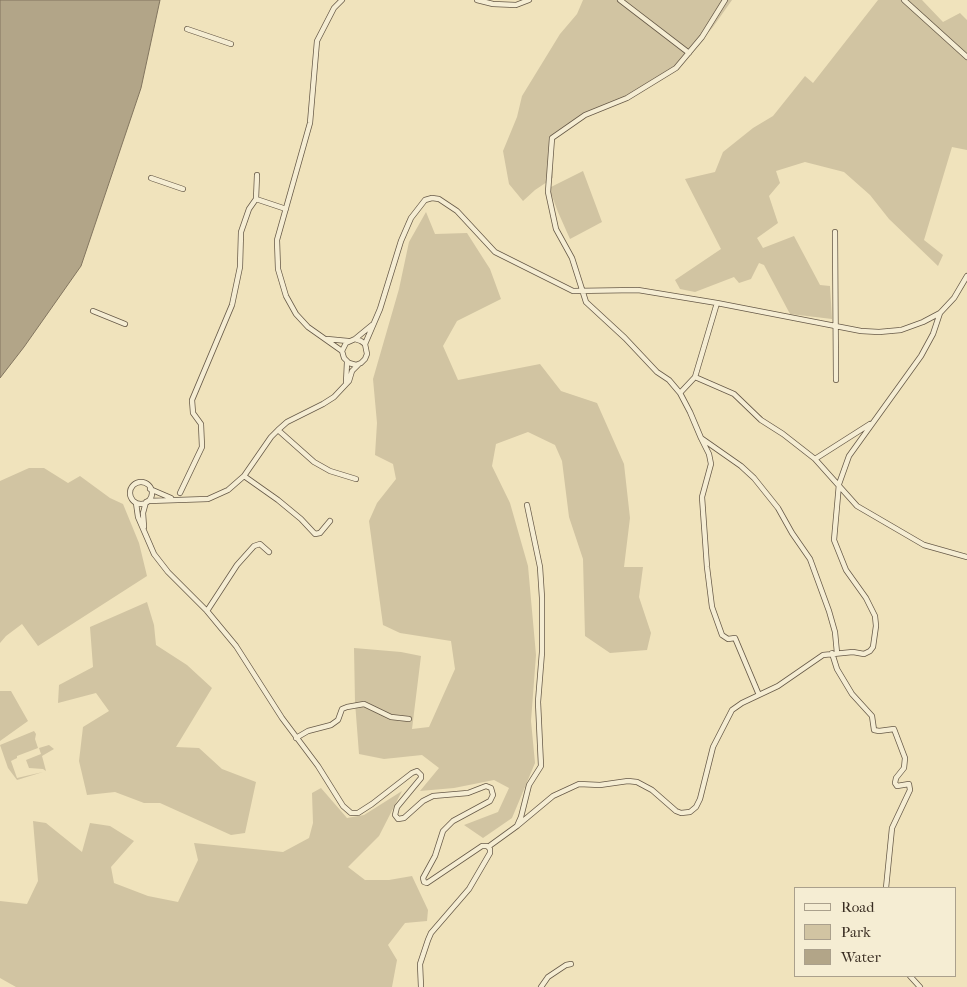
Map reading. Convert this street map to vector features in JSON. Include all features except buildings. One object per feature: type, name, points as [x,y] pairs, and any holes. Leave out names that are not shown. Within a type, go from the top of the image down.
[{"type":"street","points":[[342,0],[334,8],[318,41],[310,123],[277,240],[278,269],[286,296],[296,314],[308,326],[342,351],[347,362],[354,365],[360,364]]},
{"type":"street","points":[[477,0],[493,4],[516,5],[529,0]]},
{"type":"street","points":[[620,0],[688,53]]},
{"type":"street","points":[[725,0],[702,37],[676,68],[627,98],[585,115],[552,138],[548,192],[556,229],[572,258],[586,302],[632,345],[657,372],[669,380],[680,393],[709,454],[711,464],[702,497],[712,607],[722,635],[728,639],[735,638],[759,694]]},
{"type":"street","points":[[904,0],[967,57]]},
{"type":"street","points":[[188,29],[231,44]]},
{"type":"street","points":[[180,493],[202,447],[201,424],[193,413],[192,400],[232,305],[240,267],[241,232],[249,209],[256,199],[257,174]]},
{"type":"street","points":[[151,178],[183,189]]},
{"type":"street","points":[[136,503],[172,499],[208,499],[228,490],[244,476],[271,437],[287,422],[328,401],[339,392],[346,384],[352,371],[367,356],[365,344],[380,309],[401,241],[415,211],[428,198],[439,199],[457,211],[495,252],[573,291],[638,290],[861,331],[879,332],[901,330],[940,313],[954,298],[967,276]]},
{"type":"street","points":[[256,199],[286,208]]},
{"type":"street","points":[[835,232],[836,380]]},
{"type":"street","points":[[680,393],[695,377],[717,303]]},
{"type":"street","points":[[92,311],[125,324]]},
{"type":"street","points":[[172,499],[150,489],[143,483],[134,484],[130,494],[136,503],[138,517],[149,544],[160,562],[207,611],[236,646],[343,806],[351,813],[358,813],[417,771],[421,778],[397,807],[395,815],[398,819],[404,818],[422,801],[433,796],[468,793],[486,786],[491,788],[493,795],[490,802],[454,821],[443,831],[435,856],[423,878],[425,883],[430,882],[482,846],[488,846],[517,826],[552,796],[579,784],[600,785],[628,780],[637,782],[652,790],[673,810],[681,813],[690,812],[696,807],[700,799],[713,747],[732,710],[759,694],[778,686],[819,657],[834,653],[864,654],[869,652],[873,647],[876,626],[875,616],[866,598],[846,570],[834,540],[839,484],[849,456],[921,356],[933,334],[940,313]]},
{"type":"street","points":[[326,338],[348,341],[355,339],[375,323]]},
{"type":"street","points":[[355,339],[365,344]]},
{"type":"street","points":[[342,351],[348,341]]},
{"type":"street","points":[[346,384],[347,362]]},
{"type":"street","points":[[695,377],[734,394],[761,420],[783,434],[814,459],[839,484],[857,506],[924,545],[967,557]]},
{"type":"street","points":[[814,459],[873,422]]},
{"type":"street","points":[[278,430],[314,462],[330,471],[356,479]]},
{"type":"street","points":[[700,438],[741,466],[754,478],[778,508],[817,573],[835,632],[834,653],[837,669],[852,694],[872,716],[874,730],[894,729],[905,758],[905,767],[896,778],[895,783],[897,786],[909,784],[910,790],[892,828],[886,887]]},
{"type":"street","points":[[244,476],[302,519],[315,534],[320,533],[330,522]]},
{"type":"street","points":[[145,534],[143,514],[151,494],[150,489]]},
{"type":"street","points":[[517,826],[529,785],[542,766],[538,702],[542,652],[542,598],[540,567],[527,505]]},
{"type":"street","points":[[207,611],[236,565],[254,546],[260,544],[269,552]]},
{"type":"street","points":[[296,738],[308,731],[331,725],[338,720],[342,709],[364,704],[391,717],[409,719]]},
{"type":"street","points":[[421,987],[420,964],[431,934],[456,906],[474,881],[490,853],[488,846]]},
{"type":"street","points":[[540,987],[546,978],[566,965],[571,964]]},
{"type":"street","points":[[911,977],[920,987]]},
{"type":"green space","points":[[583,0],[732,0],[713,27],[674,72],[633,96],[581,119],[551,138],[553,178],[523,201],[509,184],[503,151],[517,117],[522,96],[560,34],[577,14]]},
{"type":"green space","points":[[878,0],[922,0],[943,22],[960,13],[967,20],[967,150],[952,147],[924,240],[943,255],[938,266],[889,219],[870,195],[844,172],[805,162],[776,171],[780,183],[769,196],[778,223],[757,238],[763,248],[794,236],[820,285],[830,286],[832,319],[790,314],[764,265],[759,263],[751,279],[739,283],[734,277],[695,292],[680,289],[675,280],[721,249],[685,179],[715,172],[723,152],[753,128],[773,116],[805,76],[813,83]]},
{"type":"green space","points":[[583,171],[602,222],[570,239],[549,188]]},
{"type":"green space","points":[[426,212],[435,234],[467,233],[490,269],[501,299],[457,321],[443,346],[458,380],[540,364],[561,391],[597,403],[624,464],[630,518],[624,567],[643,567],[639,597],[651,633],[647,650],[610,653],[585,636],[583,559],[569,517],[562,461],[555,445],[528,432],[496,444],[492,466],[510,503],[528,566],[536,655],[531,721],[535,763],[512,818],[483,838],[464,825],[498,812],[509,788],[494,780],[454,788],[420,791],[439,768],[422,755],[384,759],[359,754],[355,702],[354,648],[401,652],[421,656],[412,729],[429,727],[455,669],[451,641],[400,633],[383,625],[369,521],[377,503],[396,479],[393,464],[375,455],[377,423],[373,379],[399,289],[409,242]]},
{"type":"green space","points":[[29,468],[44,468],[68,483],[80,476],[110,498],[123,504],[139,543],[147,576],[38,646],[22,624],[0,643],[0,481]]},
{"type":"green space","points":[[147,602],[154,625],[156,645],[187,665],[212,688],[176,747],[199,748],[222,769],[256,782],[245,833],[231,835],[160,803],[144,803],[115,792],[87,795],[79,761],[83,727],[109,711],[96,693],[58,703],[59,685],[93,667],[90,627]]},
{"type":"green space","points":[[0,691],[11,691],[28,721],[0,741]]},
{"type":"green space","points":[[34,731],[38,748],[17,756],[17,758],[11,761],[17,778],[43,772],[17,780],[8,768],[0,745]]},
{"type":"green space","points":[[49,745],[54,749],[42,756],[46,771],[29,768],[26,760],[41,754],[39,748]]},
{"type":"green space","points":[[321,788],[347,818],[364,815],[402,791],[379,836],[348,867],[365,880],[389,880],[412,876],[428,910],[427,921],[405,923],[388,945],[397,960],[392,987],[16,987],[0,978],[0,901],[27,904],[38,881],[33,821],[46,823],[82,852],[90,823],[110,826],[134,841],[111,867],[114,883],[148,896],[178,902],[198,860],[194,843],[283,852],[309,838],[313,823],[312,793]]},
{"type":"water","points":[[0,0],[160,0],[141,88],[81,266],[0,378]]}]
